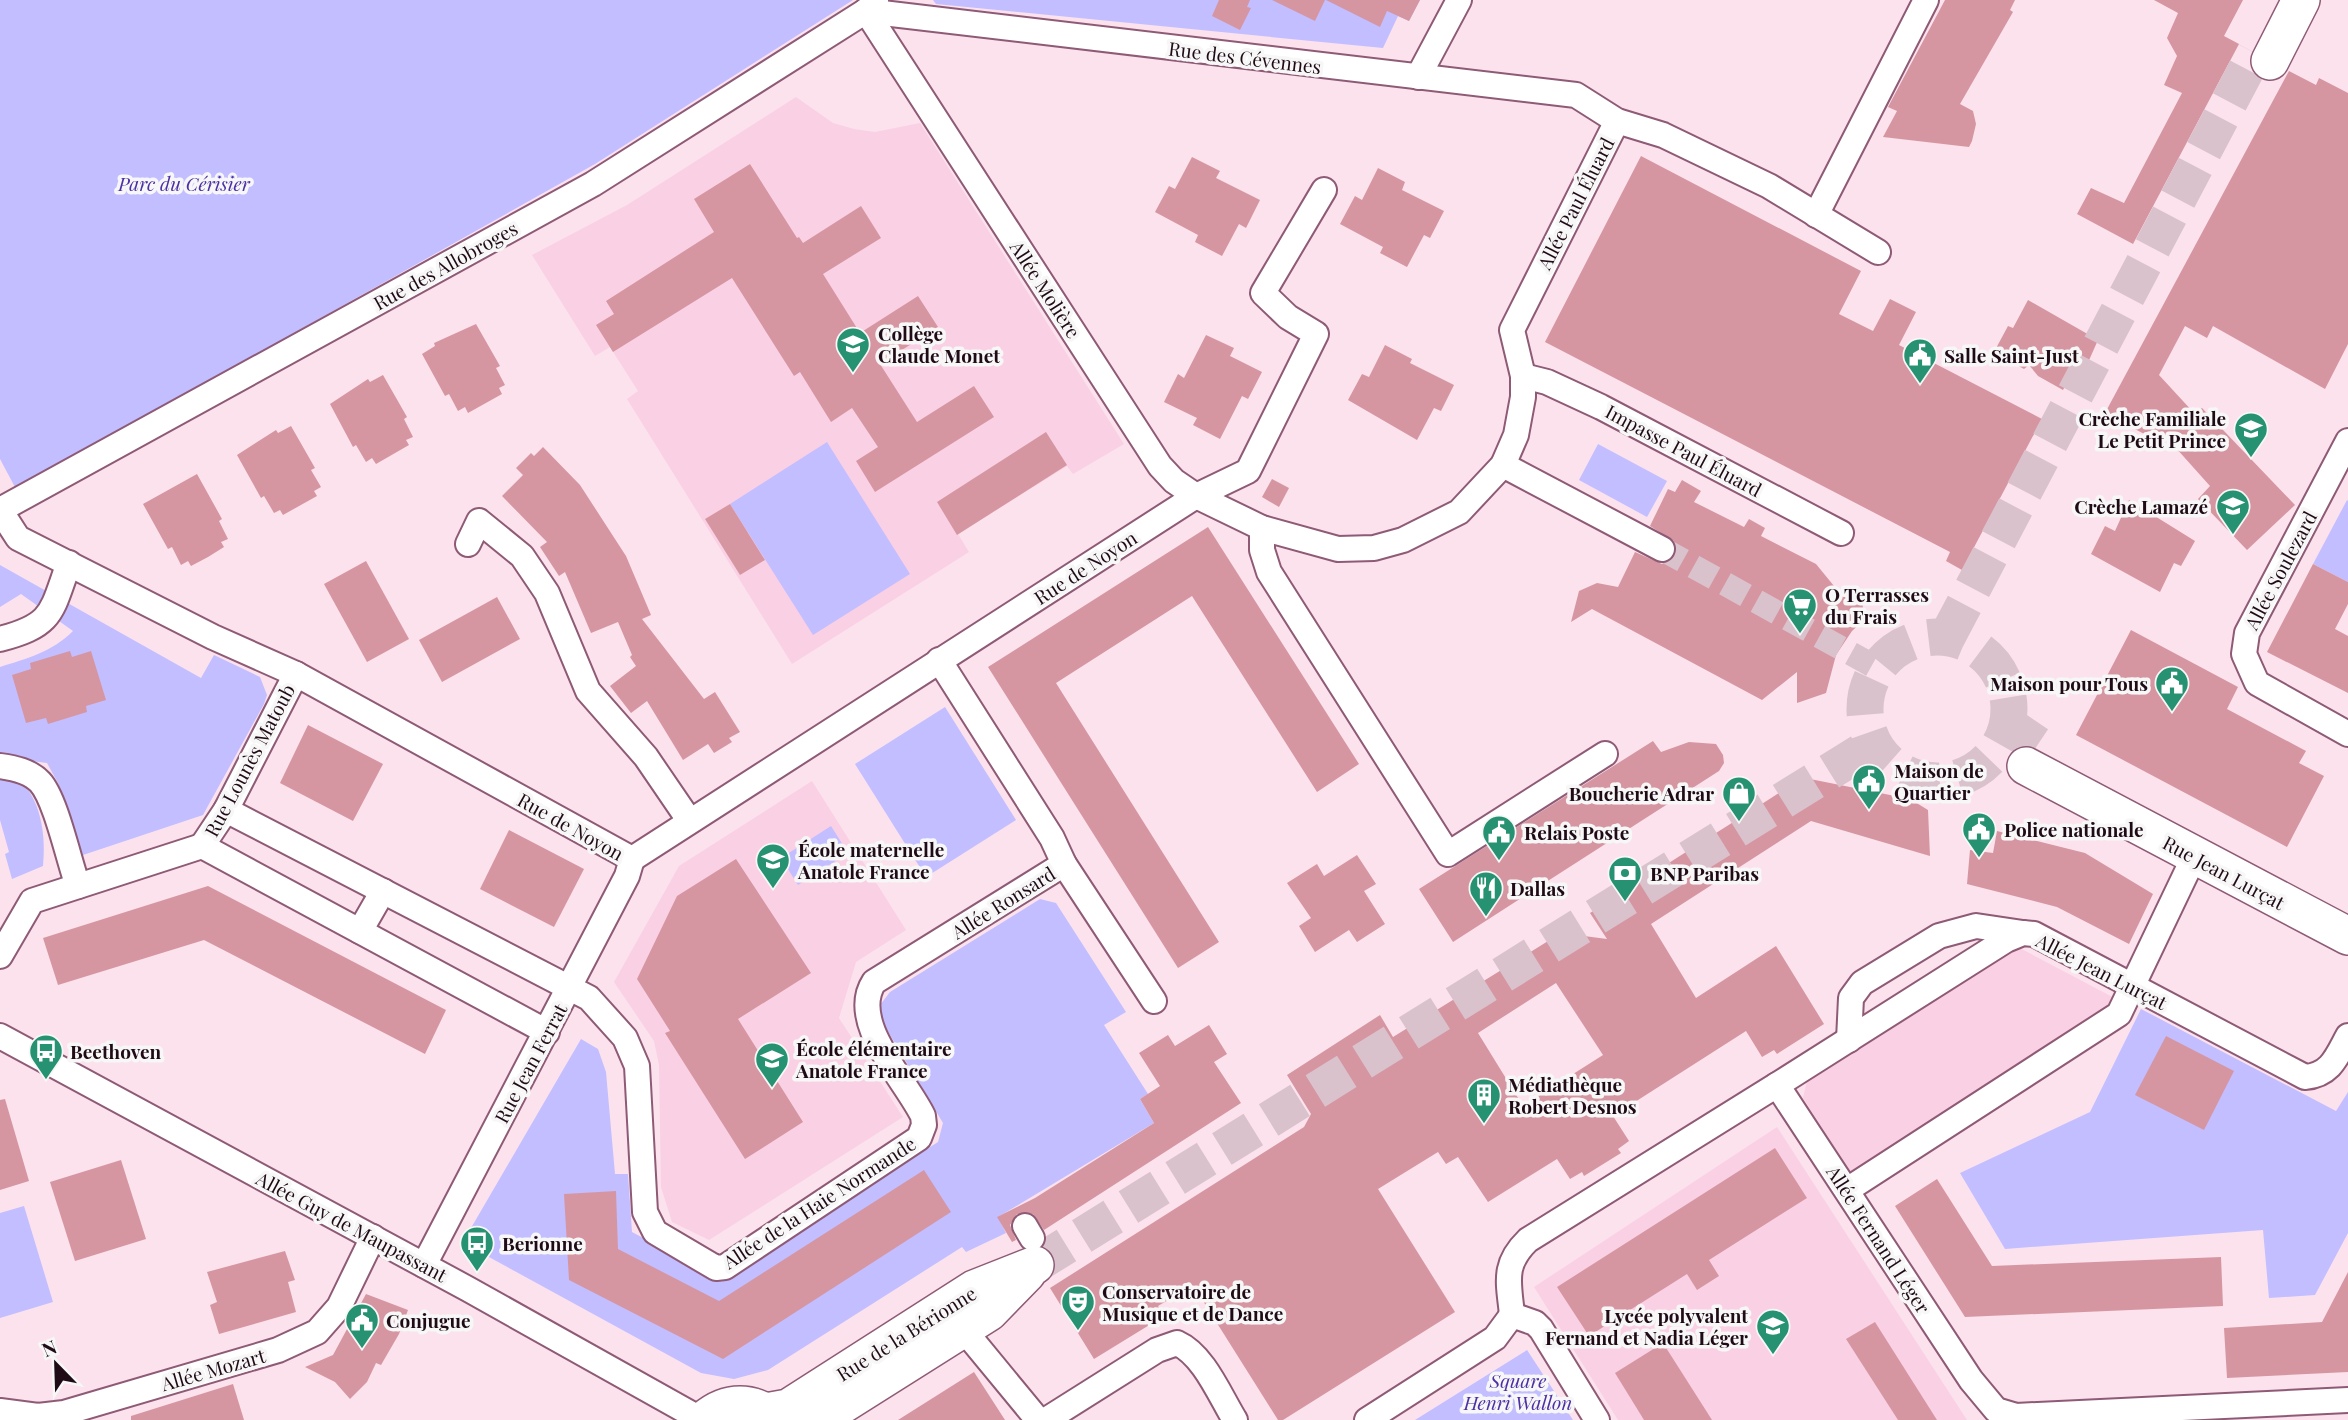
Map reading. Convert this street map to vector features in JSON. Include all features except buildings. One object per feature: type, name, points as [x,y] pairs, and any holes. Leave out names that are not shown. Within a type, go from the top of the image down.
[{"type":"street","points":[[1418,77],[1459,0]]},
{"type":"street","points":[[1816,215],[1926,0]]},
{"type":"street","points":[[2280,0],[2263,57],[2301,0]]},
{"type":"street","name":"Rue des Cévennes","points":[[872,6],[1576,95],[1617,121]]},
{"type":"street","name":"Allée Molière","points":[[872,6],[1160,466],[1174,481],[1196,496],[1262,528]]},
{"type":"street","name":"Rue des Allobroges","points":[[0,510],[593,184],[872,6]]},
{"type":"street","name":"Allée Paul Éluard","points":[[1262,528],[1338,549],[1374,548],[1413,536],[1459,512],[1503,465],[1521,415],[1522,376],[1512,330],[1617,121],[1663,135],[1769,186],[1878,252]]},
{"type":"street","name":"Rue de Noyon","points":[[0,510],[18,538],[212,637],[296,674],[632,859],[1196,496],[1248,471],[1316,334],[1288,317],[1263,293],[1324,190]]},
{"type":"street","name":"Impasse Paul Éluard","points":[[1522,376],[1547,382],[1601,407],[1841,533]]},
{"type":"street","name":"Allée Soulezard","points":[[2348,441],[2247,633],[2243,648],[2257,683],[2348,734]]},
{"type":"street","points":[[1503,465],[1662,549]]},
{"type":"street","points":[[468,544],[479,521],[522,556],[547,593],[588,691],[646,757],[689,820]]},
{"type":"street","points":[[1262,528],[1262,550],[1269,572],[1448,854],[1605,754]]},
{"type":"street","points":[[0,639],[30,631],[51,611],[69,563]]},
{"type":"street","name":"Allée Ronsard","points":[[925,1125],[915,1100],[871,1028],[866,1011],[868,990],[874,982],[1064,864],[1052,838],[939,660]]},
{"type":"street","name":"Rue Lounès Matoub","points":[[202,846],[226,810],[296,674]]},
{"type":"street","name":"Rue Jean Lurçat","points":[[2348,913],[2033,756],[2194,857],[2348,936]]},
{"type":"street","points":[[0,766],[28,772],[41,782],[50,799],[78,886]]},
{"type":"street","points":[[226,810],[570,987]]},
{"type":"street","points":[[0,956],[28,904],[202,846],[547,1032]]},
{"type":"street","points":[[1847,1190],[2119,1014],[2194,857]]},
{"type":"street","name":"Rue Jean Ferrat","points":[[424,1265],[627,876],[632,859]]},
{"type":"street","points":[[1064,864],[1154,1001]]},
{"type":"street","points":[[360,931],[383,891]]},
{"type":"street","points":[[1849,1040],[1851,998],[1862,983],[1939,936],[1976,926],[2023,933]]},
{"type":"street","name":"Allée Jean Lurçat","points":[[1777,1085],[2006,940],[2023,933],[2035,934],[2305,1077],[2315,1076],[2331,1066],[2348,1036]]},
{"type":"street","name":"Allée de la Haie Normande","points":[[570,987],[589,998],[611,1019],[632,1051],[637,1066],[645,1212],[655,1232],[716,1268],[725,1267],[919,1138],[925,1125]]},
{"type":"street","name":"Allée Guy de Maupassant","points":[[0,1035],[703,1420]]},
{"type":"street","points":[[1367,1420],[1495,1338],[1513,1315],[1508,1271],[1511,1260],[1528,1240],[1777,1085]]},
{"type":"street","name":"Allée Fernand Léger","points":[[1777,1085],[1986,1401],[2005,1414],[2016,1416],[2348,1400]]},
{"type":"street","name":"Allée Mozart","points":[[0,1411],[38,1416],[64,1413],[278,1350],[317,1332],[339,1307],[373,1237]]},
{"type":"street","points":[[1513,1315],[1535,1323],[1541,1329],[1597,1420]]},
{"type":"street","points":[[954,1318],[1038,1420]]},
{"type":"street","name":"Rue de la Bérionne","points":[[771,1416],[954,1318]]},
{"type":"street","name":"Rue de la Bérionne","points":[[818,1420],[954,1318]]},
{"type":"street","points":[[1046,1420],[1157,1350],[1177,1343],[1185,1347],[1197,1360],[1235,1420]]},
{"type":"street","points":[[703,1420],[726,1406],[740,1404],[771,1416]]},
{"type":"shaded area","name":"Collège Claude Monet","points":[[796,97],[833,123],[854,129],[875,132],[920,123],[1124,444],[1073,474],[1067,466],[958,534],[969,552],[792,664],[627,399],[638,391],[610,347],[595,356],[532,255],[627,205]]},
{"type":"shaded area","points":[[812,781],[906,930],[856,962],[839,1018],[903,1117],[709,1240],[672,1222],[661,1187],[659,1065],[654,1041],[614,982],[679,866]]},
{"type":"shaded area","points":[[2016,946],[2120,1001],[1851,1173],[1803,1098],[1807,1081]]},
{"type":"shaded area","points":[[1777,1127],[1967,1420],[1618,1420],[1534,1287]]},
{"type":"green space","name":"Parc du Cérisier","points":[[0,0],[853,0],[595,164],[16,489],[0,459]]},
{"type":"green space","points":[[933,0],[1420,0],[1409,21],[1398,16],[1383,48],[936,4]]},
{"type":"green space","points":[[827,442],[910,574],[813,635],[730,504]]},
{"type":"green space","points":[[1598,444],[1667,481],[1647,517],[1579,480]]},
{"type":"green space","points":[[2348,501],[2348,582],[2313,564]]},
{"type":"green space","points":[[0,565],[201,678],[214,655],[260,677],[267,695],[264,704],[203,815],[83,855],[58,783],[47,763],[0,757],[0,667],[48,649],[73,631],[21,594],[0,607]]},
{"type":"green space","points":[[945,707],[1016,820],[926,877],[855,764]]},
{"type":"green space","points":[[0,779],[22,782],[34,800],[43,833],[43,866],[12,879],[5,854],[9,852],[0,820]]},
{"type":"green space","points":[[831,826],[848,853],[798,885],[781,858]]},
{"type":"green space","points":[[1040,899],[1056,903],[1126,1012],[1104,1025],[1148,1094],[1140,1099],[1154,1123],[998,1217],[1006,1233],[966,1252],[962,1247],[768,1370],[734,1379],[701,1373],[478,1251],[471,1228],[581,1039],[598,1049],[606,1072],[615,1174],[628,1174],[632,1232],[722,1280],[938,1142],[943,1123],[881,1020],[880,1005],[890,992]]},
{"type":"green space","points":[[2141,1009],[2336,1111],[2348,1092],[2348,1233],[2315,1295],[2269,1298],[2263,1230],[2005,1249],[1960,1173],[2090,1112]]},
{"type":"green space","points":[[24,1206],[53,1302],[0,1318],[0,1213]]},
{"type":"green space","name":"Square Henri Wallon","points":[[1527,1350],[1573,1420],[1415,1420]]},
{"type":"tunnel","points":[[1947,637],[2255,53]]},
{"type":"tunnel","points":[[1662,549],[1877,668]]},
{"type":"tunnel","points":[[1937,637],[1964,643],[1988,658],[2003,682],[2009,709],[2003,736],[1988,760],[1964,775],[1937,781],[1910,775],[1886,760],[1871,736],[1865,709],[1871,682],[1886,658],[1910,643],[1937,637]]},
{"type":"tunnel","points":[[2007,724],[2040,746]]},
{"type":"tunnel","points":[[1035,1265],[1874,744]]},
{"type":"place","name":"Collège Claude Monet","points":[[853,374]]},
{"type":"place","name":"Salle Saint-Just","points":[[1920,385]]},
{"type":"place","name":"Crèche Familiale Le Petit Prince","points":[[2251,459]]},
{"type":"place","name":"Crèche Lamazé","points":[[2233,536]]},
{"type":"place","name":"O Terrasses du Frais","points":[[1800,635]]},
{"type":"place","name":"Maison pour Tous","points":[[2172,713]]},
{"type":"place","name":"Maison de Quartier","points":[[1869,811]]},
{"type":"place","name":"Boucherie Adrar","points":[[1739,823]]},
{"type":"place","name":"Police nationale","points":[[1979,859]]},
{"type":"place","name":"Relais Poste","points":[[1499,862]]},
{"type":"place","name":"École maternelle Anatole France","points":[[773,890]]},
{"type":"place","name":"BNP Paribas","points":[[1625,903]]},
{"type":"place","name":"Dallas","points":[[1486,918]]},
{"type":"place","name":"Beethoven","points":[[46,1081]]},
{"type":"place","name":"École élémentaire Anatole France","points":[[772,1089]]},
{"type":"place","name":"Médiathèque Robert Desnos","points":[[1484,1125]]},
{"type":"place","name":"Berionne","points":[[477,1273]]},
{"type":"place","name":"Conservatoire de Musique et de Dance","points":[[1078,1332]]},
{"type":"place","name":"Conjugue","points":[[362,1350]]},
{"type":"place","name":"Lycée polyvalent Fernand et Nadia Léger","points":[[1773,1356]]}]
